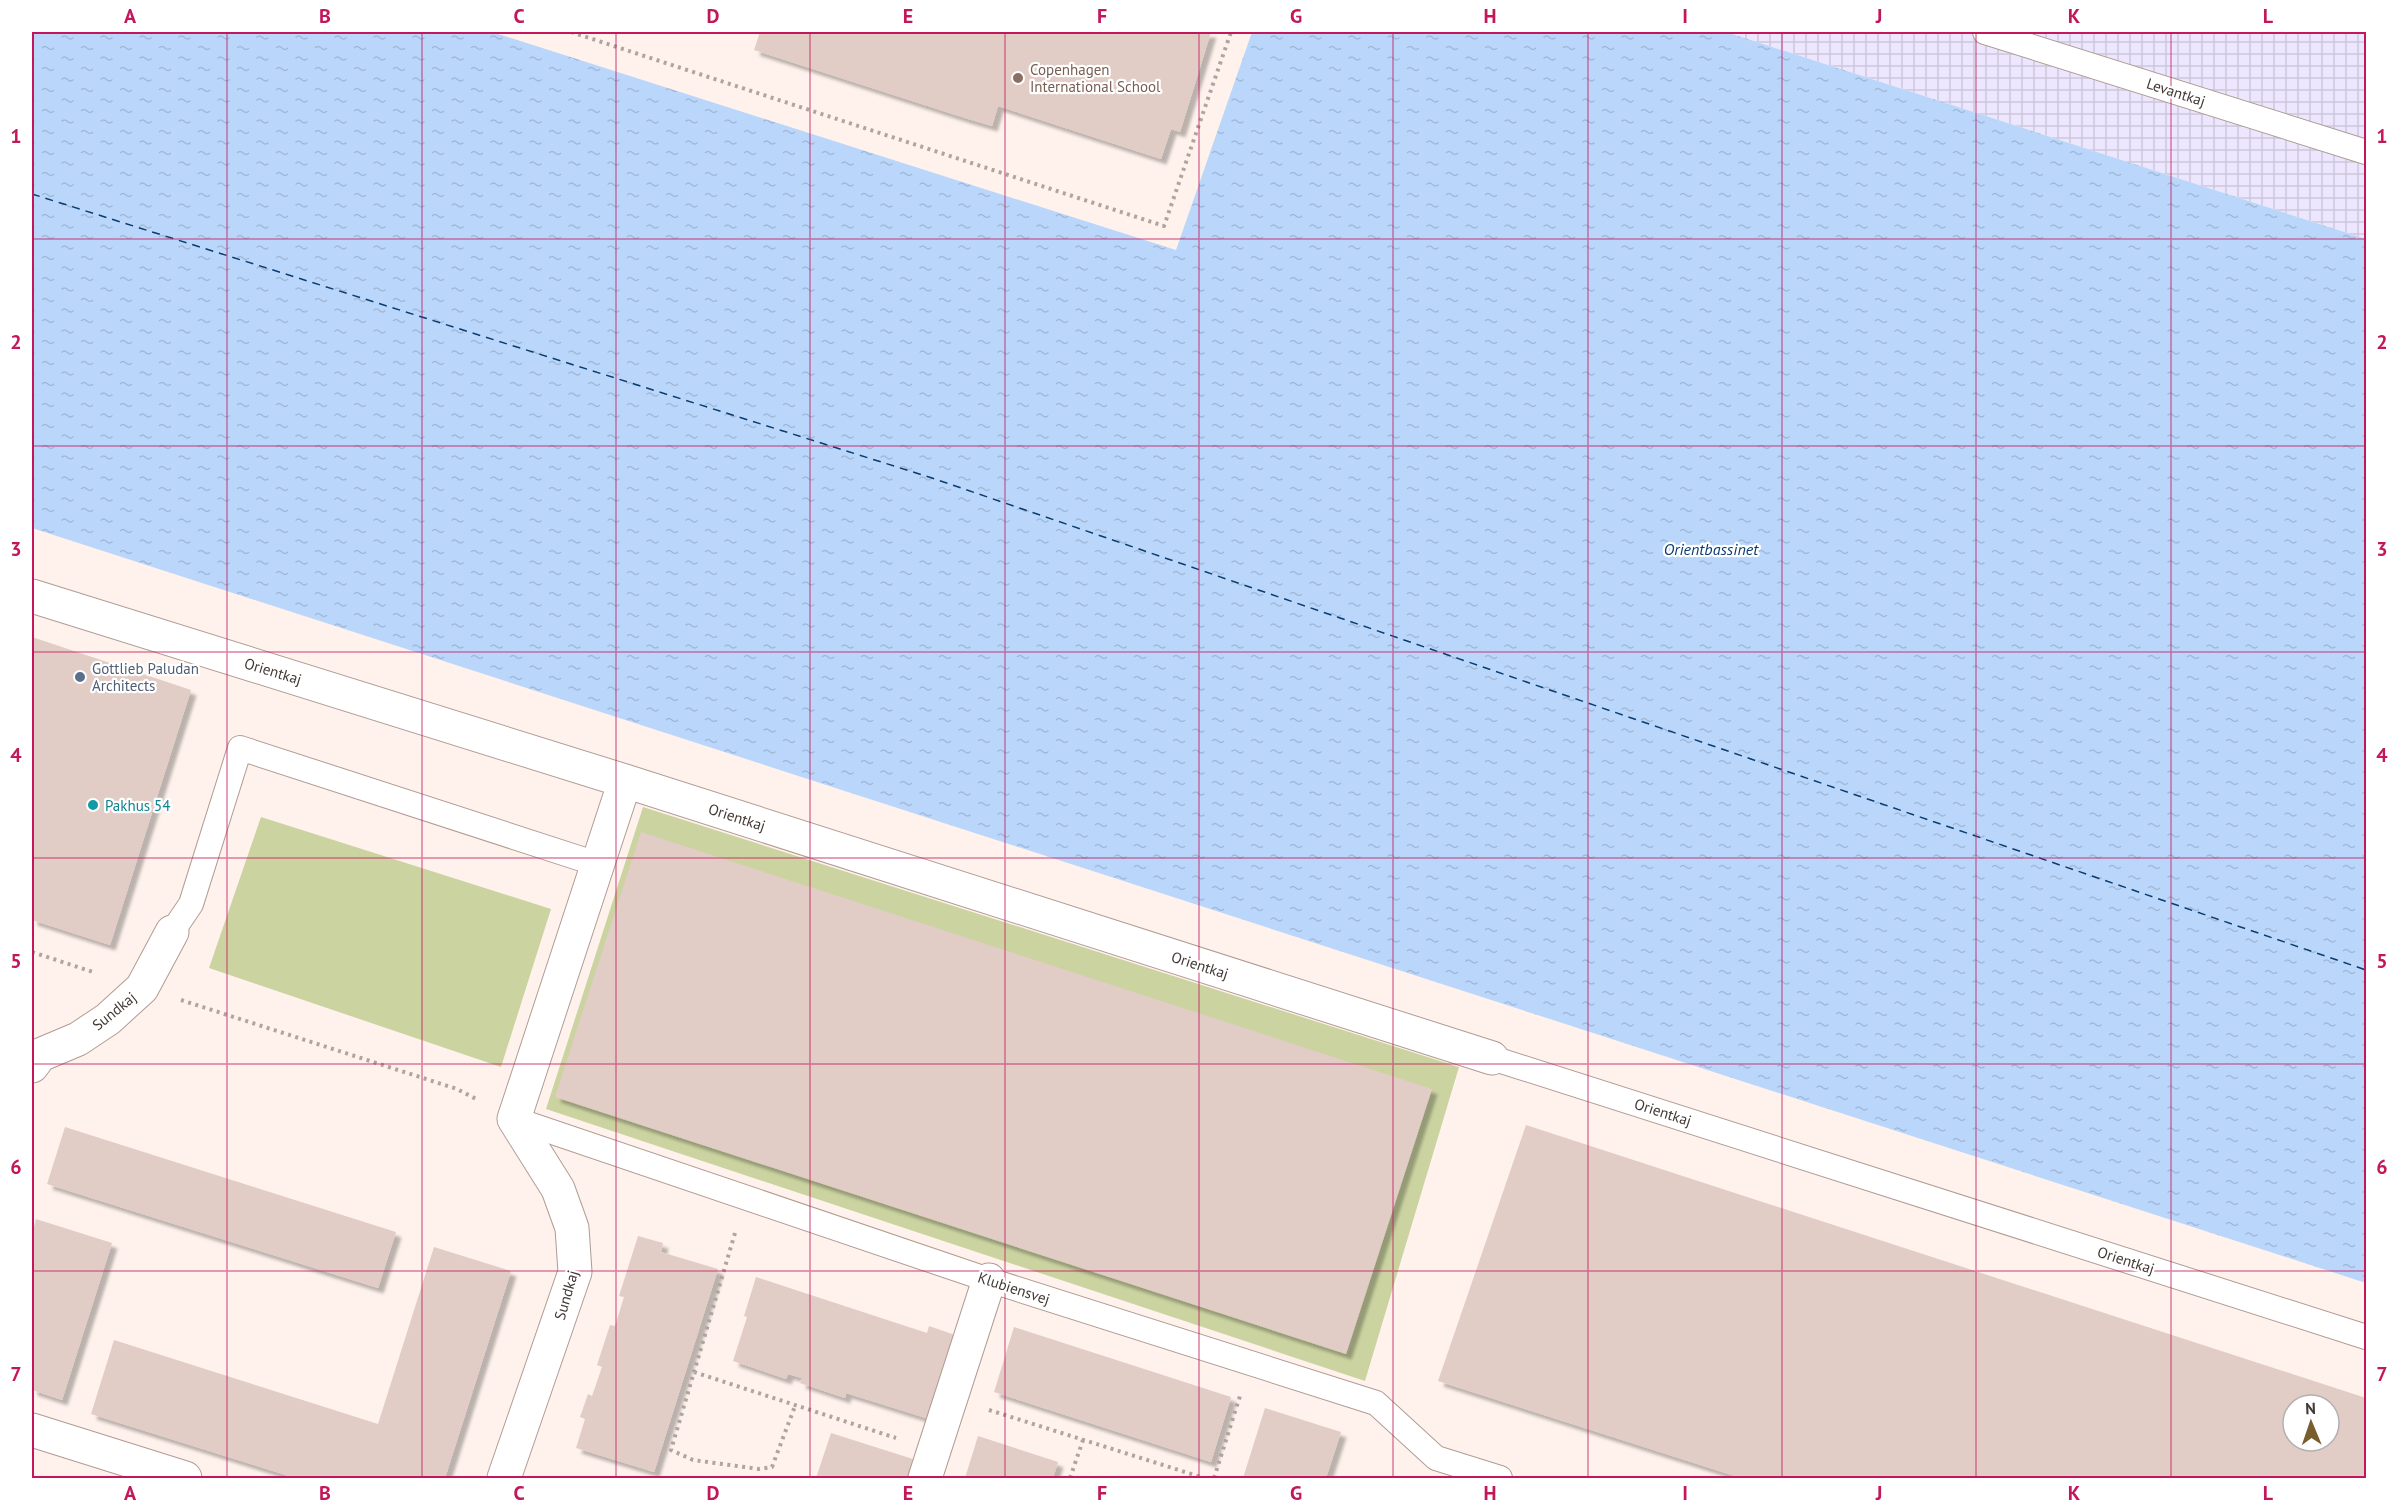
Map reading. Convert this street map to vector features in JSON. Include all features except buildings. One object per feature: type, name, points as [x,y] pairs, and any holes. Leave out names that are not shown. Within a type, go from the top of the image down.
[{"type":"street","name":"Orientkaj","points":[[32,596],[625,781],[1492,1058]]},
{"type":"street","points":[[514,1119],[625,781]]},
{"type":"street","name":"Sundkaj","points":[[32,1066],[40,1055],[78,1038],[108,1018],[142,988],[172,932]]},
{"type":"street","name":"Sundkaj","points":[[504,1479],[575,1272],[572,1228],[558,1189],[514,1119]]},
{"type":"street","points":[[930,1464],[989,1280]]},
{"type":"street","points":[[32,1430],[185,1479]]},
{"type":"lane","name":"Levantkaj","points":[[1985,32],[2367,152]]},
{"type":"lane","points":[[172,932],[191,904],[240,748],[597,864]]},
{"type":"lane","name":"Orientkaj","points":[[1492,1058],[2367,1337]]},
{"type":"lane","name":"Klubiensvej","points":[[514,1119],[989,1280],[1376,1403],[1436,1458],[1500,1479]]},
{"type":"path","points":[[571,32],[1164,226],[1231,32]]},
{"type":"path","points":[[32,952],[457,1089],[514,1119]]},
{"type":"path","points":[[746,1197],[671,1450],[693,1460],[759,1469],[772,1467],[795,1406]]},
{"type":"path","points":[[1214,1479],[1250,1364]]},
{"type":"path","points":[[694,1372],[795,1406],[930,1464]]},
{"type":"path","points":[[951,1397],[1204,1479]]},
{"type":"path","points":[[1070,1479],[1083,1440]]},
{"type":"shaded area","points":[[1726,32],[2366,32],[2366,239]]},
{"type":"green space","points":[[643,807],[1459,1067],[1365,1381],[546,1109]]},
{"type":"green space","points":[[261,817],[551,909],[501,1067],[209,968]]},
{"type":"water","name":"Orientbassinet","points":[[32,32],[492,32],[1176,250],[1252,32],[1726,32],[2366,239],[2366,1283],[32,528]]},
{"type":"ferry route","points":[[32,194],[932,478],[2366,970]]},
{"type":"place","name":"Copenhagen International School","points":[[1018,78]]},
{"type":"place","name":"Gottlieb Paludan Architects","points":[[80,677]]},
{"type":"place","name":"Pakhus 54","points":[[93,805]]}]
